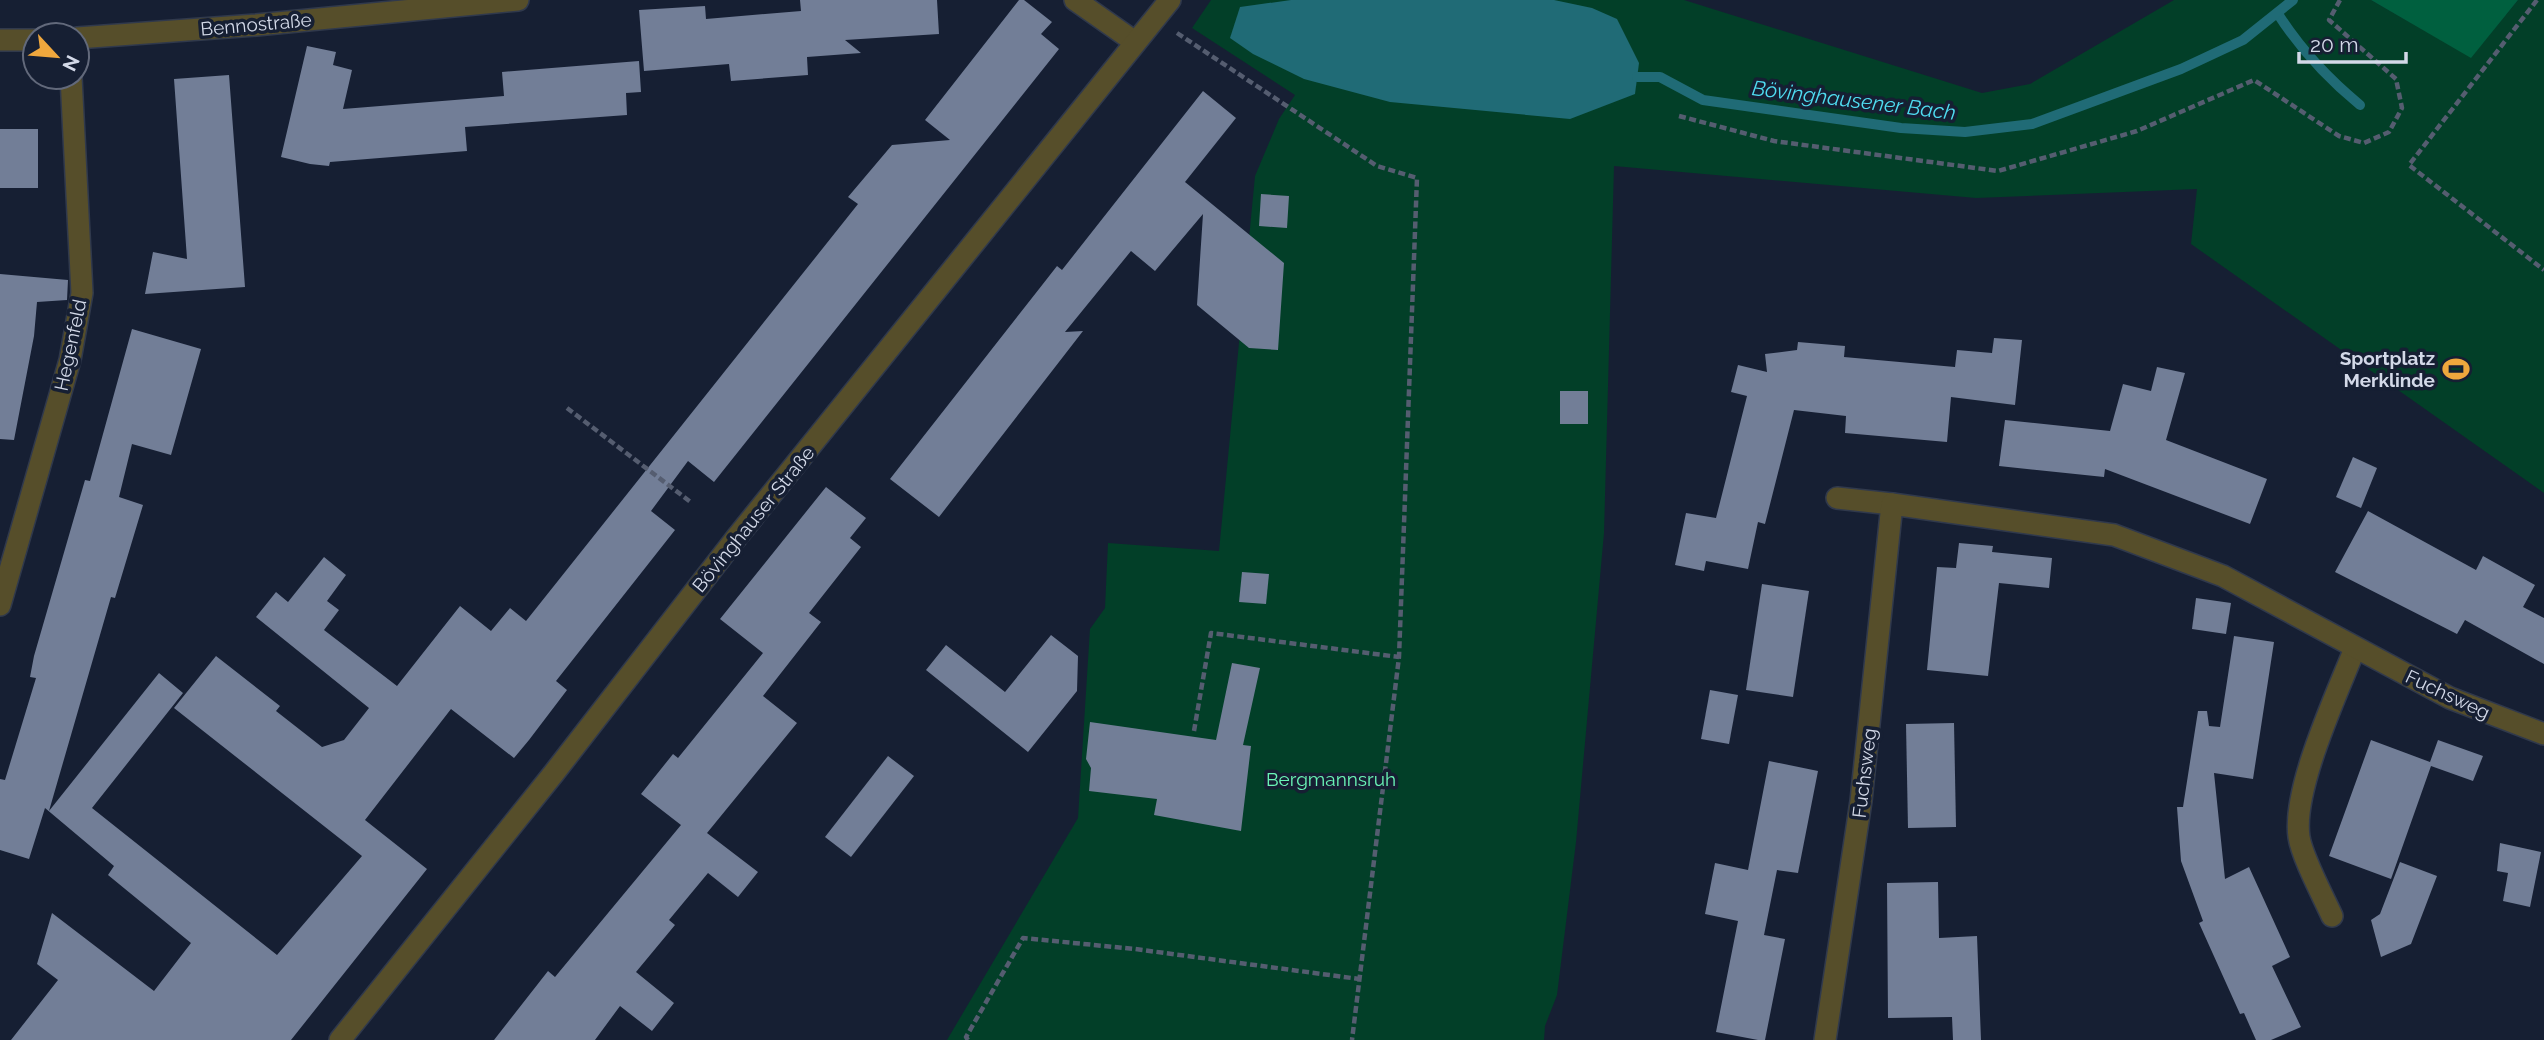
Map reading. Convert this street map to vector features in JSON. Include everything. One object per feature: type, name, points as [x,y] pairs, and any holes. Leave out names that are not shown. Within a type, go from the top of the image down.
[{"type":"street","name":"Bennostraße","points":[[91,37],[256,25],[518,0]]},
{"type":"street","points":[[1075,0],[1135,42]]},
{"type":"street","name":"Bövinghauser Straße","points":[[340,1040],[554,774],[737,537],[1170,0]]},
{"type":"street","points":[[0,40],[21,40]]},
{"type":"street","name":"Hegenfeld","points":[[0,605],[70,360],[82,293],[72,91]]},
{"type":"street","name":"Fuchsweg","points":[[1837,498],[2114,534],[2223,576],[2450,698],[2544,734]]},
{"type":"street","name":"Fuchsweg","points":[[1825,1040],[1861,800],[1892,504]]},
{"type":"street","points":[[2332,916],[2299,837],[2302,805],[2316,746],[2355,648]]},
{"type":"path","points":[[1679,116],[1774,141],[1998,171],[2137,131],[2254,80],[2339,136],[2364,143],[2389,132],[2402,108],[2396,79],[2329,20],[2340,0]]},
{"type":"path","points":[[2537,0],[2409,165],[2544,270]]},
{"type":"path","points":[[1157,18],[1377,166],[1418,178],[1399,657],[1352,1040]]},
{"type":"path","points":[[567,408],[692,503]]},
{"type":"path","points":[[1194,731],[1211,633],[1399,657]]},
{"type":"path","points":[[968,1040],[966,1037],[1023,938],[1135,948],[1359,979]]},
{"type":"green space","name":"Bergmannsruh","points":[[1211,0],[1684,0],[1982,93],[2030,84],[2174,0],[2371,0],[2471,57],[2518,0],[2544,0],[2544,493],[2191,244],[2197,189],[1976,198],[1614,166],[1604,533],[1576,842],[1557,995],[1545,1026],[1544,1040],[947,1040],[1078,818],[1090,629],[1105,608],[1108,543],[1219,551],[1255,176],[1279,119],[1295,95],[1192,28]]},
{"type":"shaded area","points":[[1291,0],[1554,0],[1592,8],[1617,19],[1639,63],[1635,94],[1570,119],[1390,102],[1304,79],[1253,54],[1230,38],[1240,7]]},
{"type":"shaded area","points":[[2371,0],[2518,0],[2471,58]]},
{"type":"building","points":[[800,0],[937,0],[939,34],[845,40],[861,53],[807,57],[808,75],[731,81],[729,64],[644,71],[639,10],[705,6],[706,19],[801,11]]},
{"type":"building","points":[[1019,0],[1024,0],[1052,22],[1041,34],[1059,49],[714,482],[688,461],[651,511],[675,530],[556,681],[567,690],[529,740],[514,758],[451,709],[365,820],[427,869],[291,1040],[11,1040],[58,980],[37,964],[52,913],[154,991],[191,943],[108,875],[114,866],[45,808],[29,859],[0,850],[0,779],[5,780],[36,678],[30,677],[34,656],[85,480],[90,481],[132,329],[201,349],[171,455],[132,444],[119,497],[143,505],[115,598],[111,597],[49,811],[159,673],[183,693],[92,808],[277,955],[362,856],[174,708],[216,656],[280,706],[276,711],[322,747],[344,740],[369,708],[256,617],[276,592],[288,602],[324,557],[346,575],[327,601],[339,610],[324,630],[397,686],[460,606],[491,631],[510,608],[526,621],[858,204],[848,197],[892,145],[950,140],[925,120]]},
{"type":"building","points":[[307,46],[336,52],[333,65],[352,70],[343,109],[504,96],[502,72],[639,61],[641,92],[626,93],[627,115],[465,127],[467,151],[330,162],[329,166],[310,164],[281,157]]},
{"type":"building","points":[[229,75],[245,287],[145,294],[153,252],[187,259],[174,79]]},
{"type":"building","points":[[1203,91],[1236,118],[1185,182],[1284,263],[1278,350],[1249,348],[1197,305],[1203,214],[1155,271],[1131,251],[1065,332],[1083,331],[939,517],[890,479],[1057,266],[1062,270]]},
{"type":"building","points":[[0,129],[38,129],[38,188],[0,188]]},
{"type":"building","points":[[1261,194],[1289,196],[1287,228],[1259,226]]},
{"type":"building","points":[[0,274],[68,280],[67,300],[37,302],[34,336],[14,440],[0,439]]},
{"type":"building","points":[[1994,338],[2022,340],[2015,405],[1951,397],[1947,442],[1845,433],[1846,416],[1794,410],[1765,524],[1758,522],[1748,569],[1706,561],[1704,571],[1675,565],[1686,513],[1716,518],[1747,396],[1731,392],[1738,365],[1767,372],[1765,354],[1797,350],[1798,342],[1845,346],[1844,357],[1955,367],[1957,350],[1992,353]]},
{"type":"building","points":[[2157,367],[2185,373],[2166,440],[2267,479],[2250,524],[2105,469],[2104,477],[1999,466],[2005,420],[2110,431],[2123,384],[2151,391]]},
{"type":"building","points":[[1560,391],[1588,391],[1588,424],[1560,424]]},
{"type":"building","points":[[2353,457],[2377,468],[2361,508],[2336,497]]},
{"type":"building","points":[[826,487],[866,518],[850,538],[861,547],[809,613],[821,622],[763,696],[797,723],[707,833],[758,872],[738,897],[708,873],[669,920],[675,925],[636,972],[674,1003],[652,1031],[620,1006],[595,1040],[494,1040],[548,971],[555,977],[681,825],[641,794],[673,754],[678,758],[763,653],[720,619]]},
{"type":"building","points":[[2368,511],[2476,570],[2483,556],[2535,585],[2523,607],[2544,618],[2544,664],[2465,620],[2457,634],[2335,572]]},
{"type":"building","points":[[1959,543],[1993,546],[1992,552],[2052,558],[2049,588],[1999,583],[1988,676],[1927,670],[1937,567],[1956,568]]},
{"type":"building","points":[[1242,572],[1269,574],[1266,604],[1239,602]]},
{"type":"building","points":[[1762,584],[1809,591],[1793,697],[1746,690]]},
{"type":"building","points":[[2196,598],[2231,603],[2226,634],[2192,629]]},
{"type":"building","points":[[1051,635],[1078,656],[1077,691],[1028,752],[926,670],[946,645],[1005,692]]},
{"type":"building","points":[[2234,636],[2274,642],[2253,779],[2214,773],[2225,879],[2249,867],[2290,957],[2272,966],[2301,1027],[2271,1040],[2256,1040],[2244,1013],[2240,1014],[2199,923],[2203,921],[2181,861],[2177,807],[2183,807],[2198,711],[2207,711],[2209,726],[2220,727]]},
{"type":"building","points":[[1232,663],[1260,668],[1243,745],[1251,746],[1241,831],[1154,815],[1157,799],[1089,791],[1091,768],[1086,759],[1090,722],[1216,740]]},
{"type":"building","points":[[1710,690],[1738,695],[1729,744],[1701,739]]},
{"type":"building","points":[[1954,723],[1956,827],[1908,828],[1906,724]]},
{"type":"building","points":[[2371,740],[2430,762],[2438,740],[2483,756],[2473,781],[2431,766],[2391,879],[2329,856]]},
{"type":"building","points":[[888,756],[914,776],[851,857],[825,837]]},
{"type":"building","points":[[1769,761],[1818,771],[1798,873],[1777,870],[1764,935],[1785,939],[1765,1040],[1758,1040],[1716,1032],[1738,921],[1705,914],[1715,863],[1748,870]]},
{"type":"building","points":[[2500,843],[2541,852],[2530,907],[2503,901],[2508,873],[2497,871]]},
{"type":"building","points":[[2400,862],[2437,876],[2411,944],[2381,957],[2371,920],[2380,914]]},
{"type":"building","points":[[1938,882],[1939,938],[1977,936],[1981,1040],[1953,1040],[1952,1017],[1888,1018],[1887,883]]},
{"type":"waterway","name":"Bövinghausener Bach","points":[[1637,77],[1660,77],[1703,100],[1901,128],[1965,132],[2032,124],[2181,69],[2243,40],[2293,0]]},
{"type":"waterway","points":[[2278,14],[2315,63],[2360,105]]},
{"type":"place","name":"Sportplatz Merklinde","points":[[2456,369]]}]
